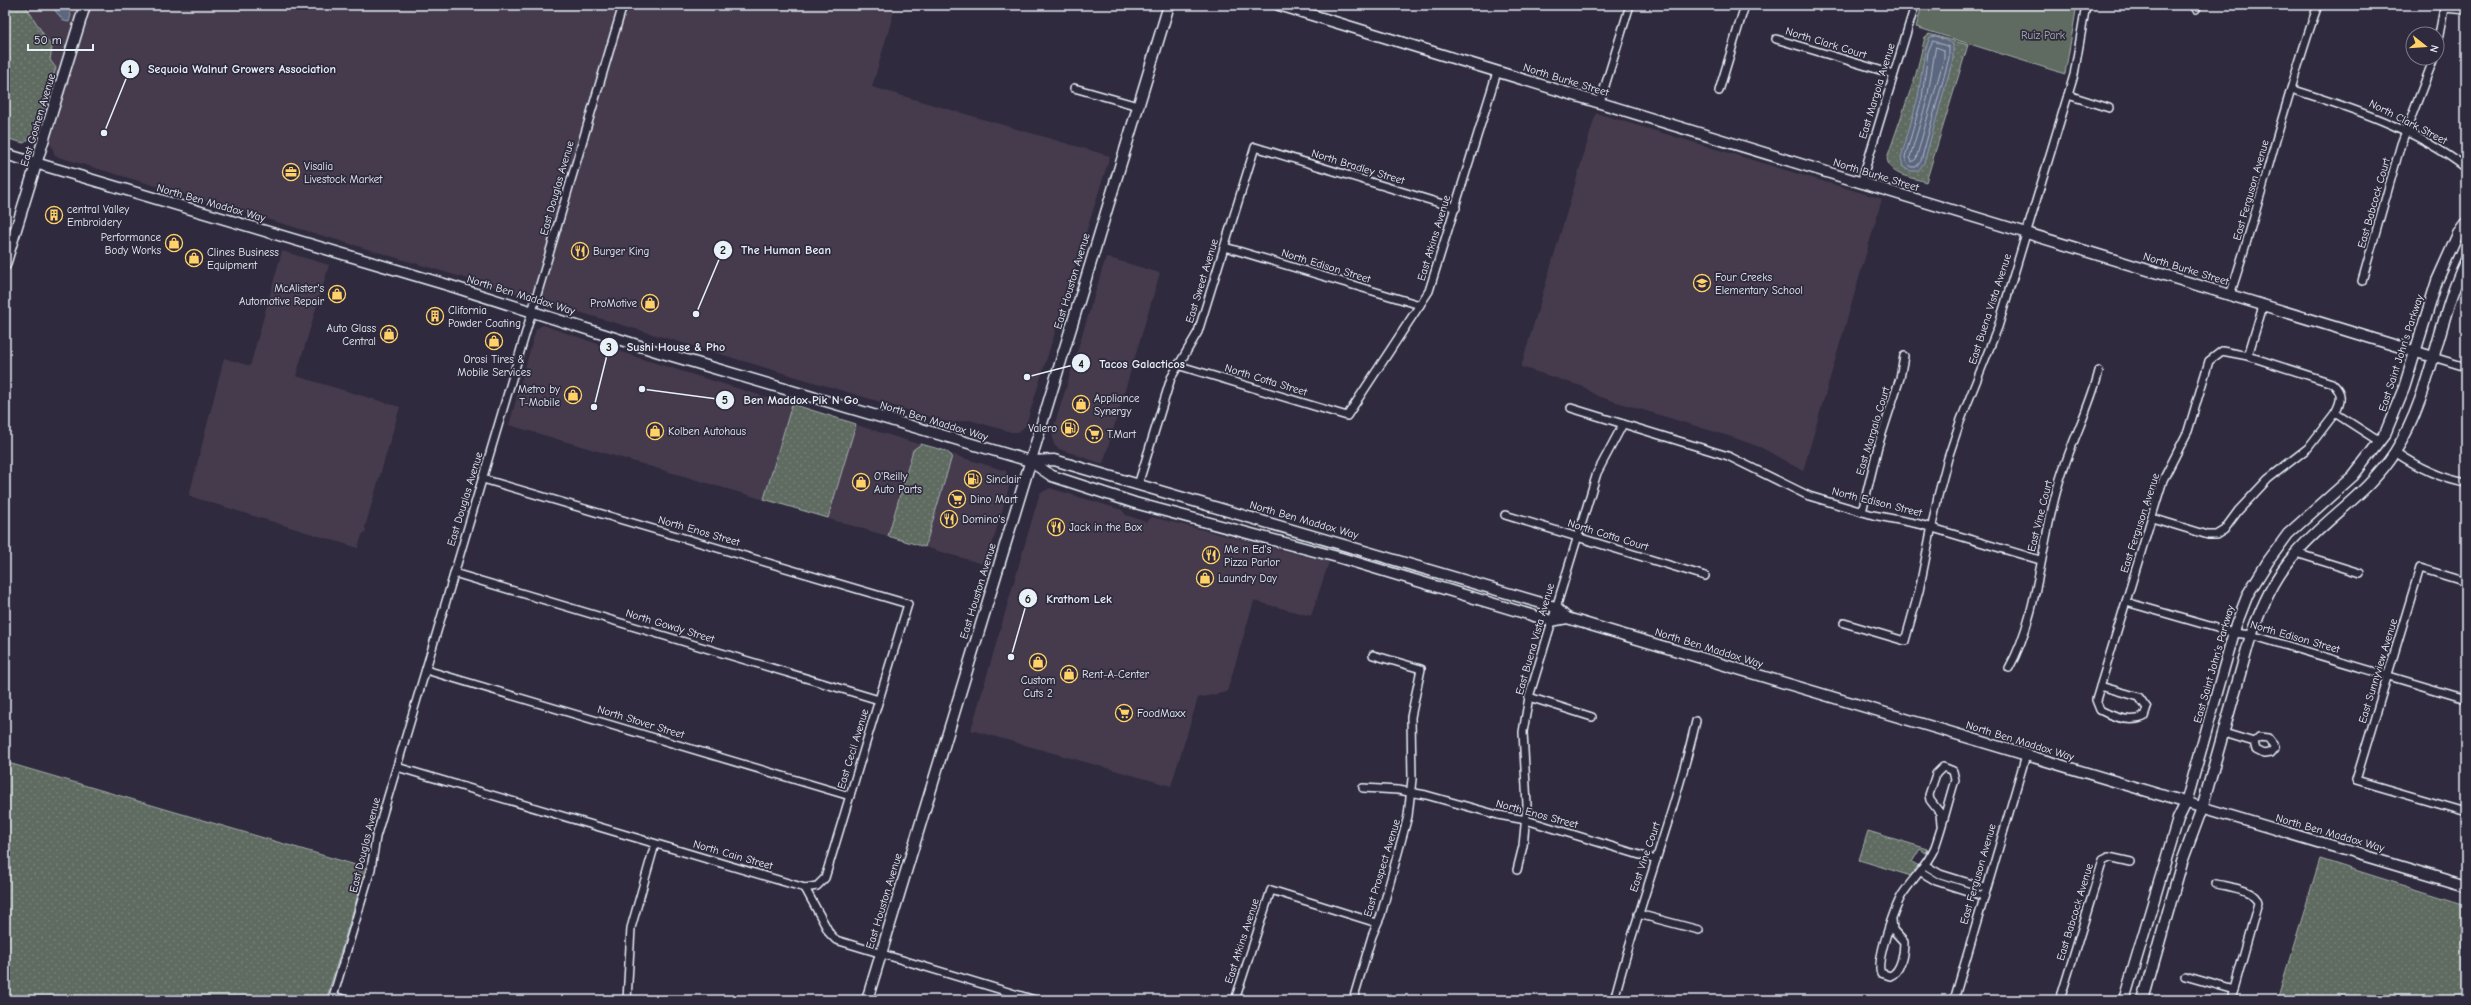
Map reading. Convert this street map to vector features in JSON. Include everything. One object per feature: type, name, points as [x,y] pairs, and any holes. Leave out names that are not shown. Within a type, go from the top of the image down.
[{"type":"main road","name":"East Goshen Avenue","points":[[5,265],[85,5]]},
{"type":"main road","name":"East Houston Avenue","points":[[867,1000],[1168,5]]},
{"type":"main road","name":"North Burke Street","points":[[1279,5],[2433,357]]},
{"type":"main road","name":"North Ben Maddox Way","points":[[5,154],[532,310],[659,352],[1030,461],[1052,476],[1135,503],[1341,558],[1551,621],[1567,618]]},
{"type":"main road","name":"East Saint John's Parkway","points":[[2124,1000],[2178,819],[2186,803],[2234,633],[2254,582],[2288,534],[2342,488],[2364,465],[2380,442],[2399,404],[2438,281],[2458,234],[2466,223]]},
{"type":"main road","points":[[2143,1000],[2182,862],[2202,808],[2251,635],[2270,591],[2296,554],[2367,488],[2395,452],[2414,416],[2448,307],[2466,260]]},
{"type":"main road","name":"North Ben Maddox Way","points":[[1030,461],[1054,460],[1555,607],[1567,618],[2466,886]]},
{"type":"street","name":"East Douglas Avenue","points":[[333,998],[371,869],[376,837],[623,5]]},
{"type":"street","points":[[1600,102],[1630,5]]},
{"type":"street","points":[[1719,91],[1745,5]]},
{"type":"street","name":"East Margola Avenue","points":[[1861,183],[1915,5]]},
{"type":"street","name":"East Buena Vista Avenue","points":[[1844,623],[1905,641],[1920,584],[1948,458],[1960,422],[1998,327],[2068,95],[2078,56],[2086,5]]},
{"type":"street","name":"East Ferguson Avenue","points":[[2230,295],[2254,225],[2291,89],[2318,5]]},
{"type":"street","points":[[2441,26],[2444,8],[2466,10]]},
{"type":"street","name":"North Clark Court","points":[[1776,39],[1893,74]]},
{"type":"street","points":[[2406,131],[2419,101],[2431,66]]},
{"type":"street","name":"East Atkins Avenue","points":[[1348,416],[1420,305],[1435,276],[1497,72]]},
{"type":"street","points":[[1074,88],[1138,106]]},
{"type":"street","name":"North Clark Street","points":[[2291,89],[2357,110],[2406,131],[2437,148],[2466,168]]},
{"type":"street","points":[[2068,95],[2109,108]]},
{"type":"street","name":"East Babcock Court","points":[[2362,280],[2406,131]]},
{"type":"street","name":"North Bradley Street","points":[[1255,147],[1456,208]]},
{"type":"street","name":"East Sweet Avenue","points":[[1138,485],[1171,378],[1177,365],[1198,332],[1255,147]]},
{"type":"street","name":"North Edison Street","points":[[1225,247],[1420,305]]},
{"type":"street","points":[[2152,518],[2208,535],[2220,533],[2268,479],[2308,448],[2335,413],[2341,399],[2339,390],[2332,383],[2248,356],[2263,306]]},
{"type":"street","name":"East Ferguson Avenue","points":[[2100,686],[2139,697],[2147,708],[2144,717],[2136,721],[2110,715],[2100,710],[2096,700],[2100,686],[2164,480],[2188,431],[2210,361],[2222,351],[2248,356]]},
{"type":"street","name":"East Margalo Court","points":[[1862,512],[1878,446],[1900,378],[1904,356]]},
{"type":"street","name":"North Burke Street","points":[[2433,357],[2466,368]]},
{"type":"street","name":"North Cotta Street","points":[[1177,365],[1348,416]]},
{"type":"street","name":"East Vine Court","points":[[2009,668],[2020,644],[2058,485],[2072,445],[2089,407],[2099,372]]},
{"type":"street","name":"North Edison Street","points":[[1571,408],[1728,456],[1809,496],[1862,512],[1932,527],[2040,560]]},
{"type":"street","points":[[2335,413],[2380,442]]},
{"type":"street","name":"East Buena Vista Avenue","points":[[1517,870],[1526,820],[1523,732],[1529,697],[1555,607],[1597,473],[1623,424]]},
{"type":"street","points":[[2395,452],[2413,465],[2434,474],[2466,483]]},
{"type":"street","name":"North Enos Street","points":[[483,479],[908,604]]},
{"type":"street","name":"North Cotta Court","points":[[1505,515],[1704,576]]},
{"type":"street","points":[[2296,554],[2360,573]]},
{"type":"street","name":"East Sunnyview Avenue","points":[[2466,582],[2420,568],[2356,780],[2466,812]]},
{"type":"street","name":"North Gowdy Street","points":[[454,573],[879,700]]},
{"type":"street","name":"North Edison Street","points":[[2126,602],[2234,633],[2251,635],[2466,699]]},
{"type":"street","name":"East Cecil Avenue","points":[[805,888],[817,886],[825,878],[908,604]]},
{"type":"street","name":"East Prospect Avenue","points":[[1353,1000],[1404,840],[1411,792],[1411,717],[1421,669],[1373,654]]},
{"type":"street","name":"North Stover Street","points":[[426,670],[850,796]]},
{"type":"street","points":[[1529,697],[1592,717]]},
{"type":"street","name":"East Vine Court","points":[[1614,1000],[1638,914],[1688,757],[1696,721]]},
{"type":"street","points":[[2224,733],[2254,742]]},
{"type":"street","name":"East Ferguson Avenue","points":[[1954,1000],[1984,892],[2026,755]]},
{"type":"street","name":"North Cain Street","points":[[397,768],[805,888]]},
{"type":"street","points":[[1892,920],[1893,930],[1904,942],[1904,948],[1898,970],[1890,976],[1881,973],[1879,964],[1892,920],[1902,895],[1923,869],[1935,846],[1955,780],[1955,774],[1949,768],[1939,770],[1929,795],[1930,800],[1940,813],[1941,825]]},
{"type":"street","name":"North Enos Street","points":[[1363,788],[1411,792],[1526,820],[1656,860]]},
{"type":"street","points":[[627,1000],[631,928],[655,844]]},
{"type":"street","name":"East Babcock Avenue","points":[[2060,1000],[2103,860],[2109,857],[2131,862]]},
{"type":"street","points":[[1923,869],[1940,874],[1984,892]]},
{"type":"street","points":[[2216,884],[2248,893],[2257,899],[2258,908],[2231,1000]]},
{"type":"street","points":[[805,888],[833,938],[841,943],[1034,1000]]},
{"type":"street","name":"East Atkins Avenue","points":[[1235,1000],[1271,890],[1377,923]]},
{"type":"street","points":[[1638,914],[1699,930]]},
{"type":"street","points":[[2185,976],[2234,990]]},
{"type":"street","points":[[333,998],[347,1000]]},
{"type":"shaded area","points":[[5,5],[896,5],[872,87],[1110,156],[1026,425],[1019,432],[1011,432],[969,420],[951,423],[55,156],[52,146],[29,138]]},
{"type":"shaded area","name":"Four Creeks Elementary School","points":[[1596,113],[1882,199],[1803,471],[1762,448],[1735,438],[1597,396],[1584,387],[1521,367]]},
{"type":"shaded area","points":[[282,251],[329,265],[296,376],[400,407],[365,527],[366,531],[362,535],[358,548],[189,496],[224,358],[250,366]]},
{"type":"shaded area","points":[[1106,257],[1160,273],[1103,464],[1059,449],[1054,445],[1052,433]]},
{"type":"shaded area","points":[[543,325],[639,358],[1006,471],[1010,484],[986,565],[509,425],[536,329]]},
{"type":"shaded area","points":[[1050,488],[1122,510],[1126,515],[1146,522],[1152,517],[1329,562],[1311,616],[1254,601],[1227,692],[1198,698],[1171,786],[971,730],[1038,499],[1040,493]]},
{"type":"green space","points":[[5,5],[25,5],[52,48],[50,60],[56,68],[35,134],[24,143],[5,138]]},
{"type":"green space","name":"Ruiz Park","points":[[1922,5],[2077,5],[2065,74],[1916,27]]},
{"type":"green space","points":[[1929,34],[1968,45],[1926,182],[1896,172],[1892,169],[1887,158],[1916,74],[1925,37]]},
{"type":"green space","points":[[792,404],[856,424],[828,518],[764,499]]},
{"type":"green space","points":[[921,444],[946,451],[952,456],[925,547],[888,536],[913,450]]},
{"type":"green space","points":[[5,762],[366,868],[326,1000],[5,1000]]},
{"type":"green space","points":[[1868,831],[1928,849],[1926,853],[1920,849],[1912,862],[1919,866],[1911,876],[1859,860]]},
{"type":"green space","points":[[2320,859],[2466,905],[2466,1000],[2277,1000]]},
{"type":"water","points":[[50,5],[68,5],[71,15],[69,22],[64,21]]},
{"type":"water","points":[[1936,36],[1953,44],[1953,59],[1924,163],[1918,171],[1910,171],[1903,167],[1901,158],[1918,97],[1925,50],[1930,37]]},
{"type":"place","name":"Sequoia Walnut Growers Association","points":[[104,133]]},
{"type":"place","name":"Visalia Livestock Market","points":[[291,172]]},
{"type":"place","name":"central Valley Embroidery","points":[[54,215]]},
{"type":"place","name":"Performance Body Works","points":[[174,243]]},
{"type":"place","name":"Burger King","points":[[580,251]]},
{"type":"place","name":"Clines Business Equipment","points":[[194,258]]},
{"type":"place","name":"Four Creeks Elementary School","points":[[1702,283]]},
{"type":"place","name":"McAlister's Automotive Repair","points":[[337,294]]},
{"type":"place","name":"ProMotive","points":[[650,303]]},
{"type":"place","name":"The Human Bean","points":[[696,314]]},
{"type":"place","name":"Clifornia Powder Coating","points":[[435,316]]},
{"type":"place","name":"Auto Glass Central","points":[[389,334]]},
{"type":"place","name":"Orosi Tires & Mobile Services","points":[[494,341]]},
{"type":"place","name":"Tacos Galacticos","points":[[1027,377]]},
{"type":"place","name":"Ben Maddox Pik N Go","points":[[642,389]]},
{"type":"place","name":"Metro by T-Mobile","points":[[573,395]]},
{"type":"place","name":"Appliance Synergy","points":[[1081,404]]},
{"type":"place","name":"Sushi House & Pho","points":[[594,407]]},
{"type":"place","name":"Valero","points":[[1070,428]]},
{"type":"place","name":"Kolben Autohaus","points":[[655,431]]},
{"type":"place","name":"T.Mart","points":[[1094,434]]},
{"type":"place","name":"Sinclair","points":[[973,479]]},
{"type":"place","name":"O'Reilly Auto Parts","points":[[861,482]]},
{"type":"place","name":"Dino Mart","points":[[957,499]]},
{"type":"place","name":"Domino's","points":[[949,519]]},
{"type":"place","name":"Jack in the Box","points":[[1056,527]]},
{"type":"place","name":"Me n Ed's Pizza Parlor","points":[[1211,555]]},
{"type":"place","name":"Laundry Day","points":[[1205,578]]},
{"type":"place","name":"Krathom Lek","points":[[1011,657]]},
{"type":"place","name":"Custom Cuts 2","points":[[1038,662]]},
{"type":"place","name":"Rent-A-Center","points":[[1069,674]]},
{"type":"place","name":"FoodMaxx","points":[[1124,713]]}]
